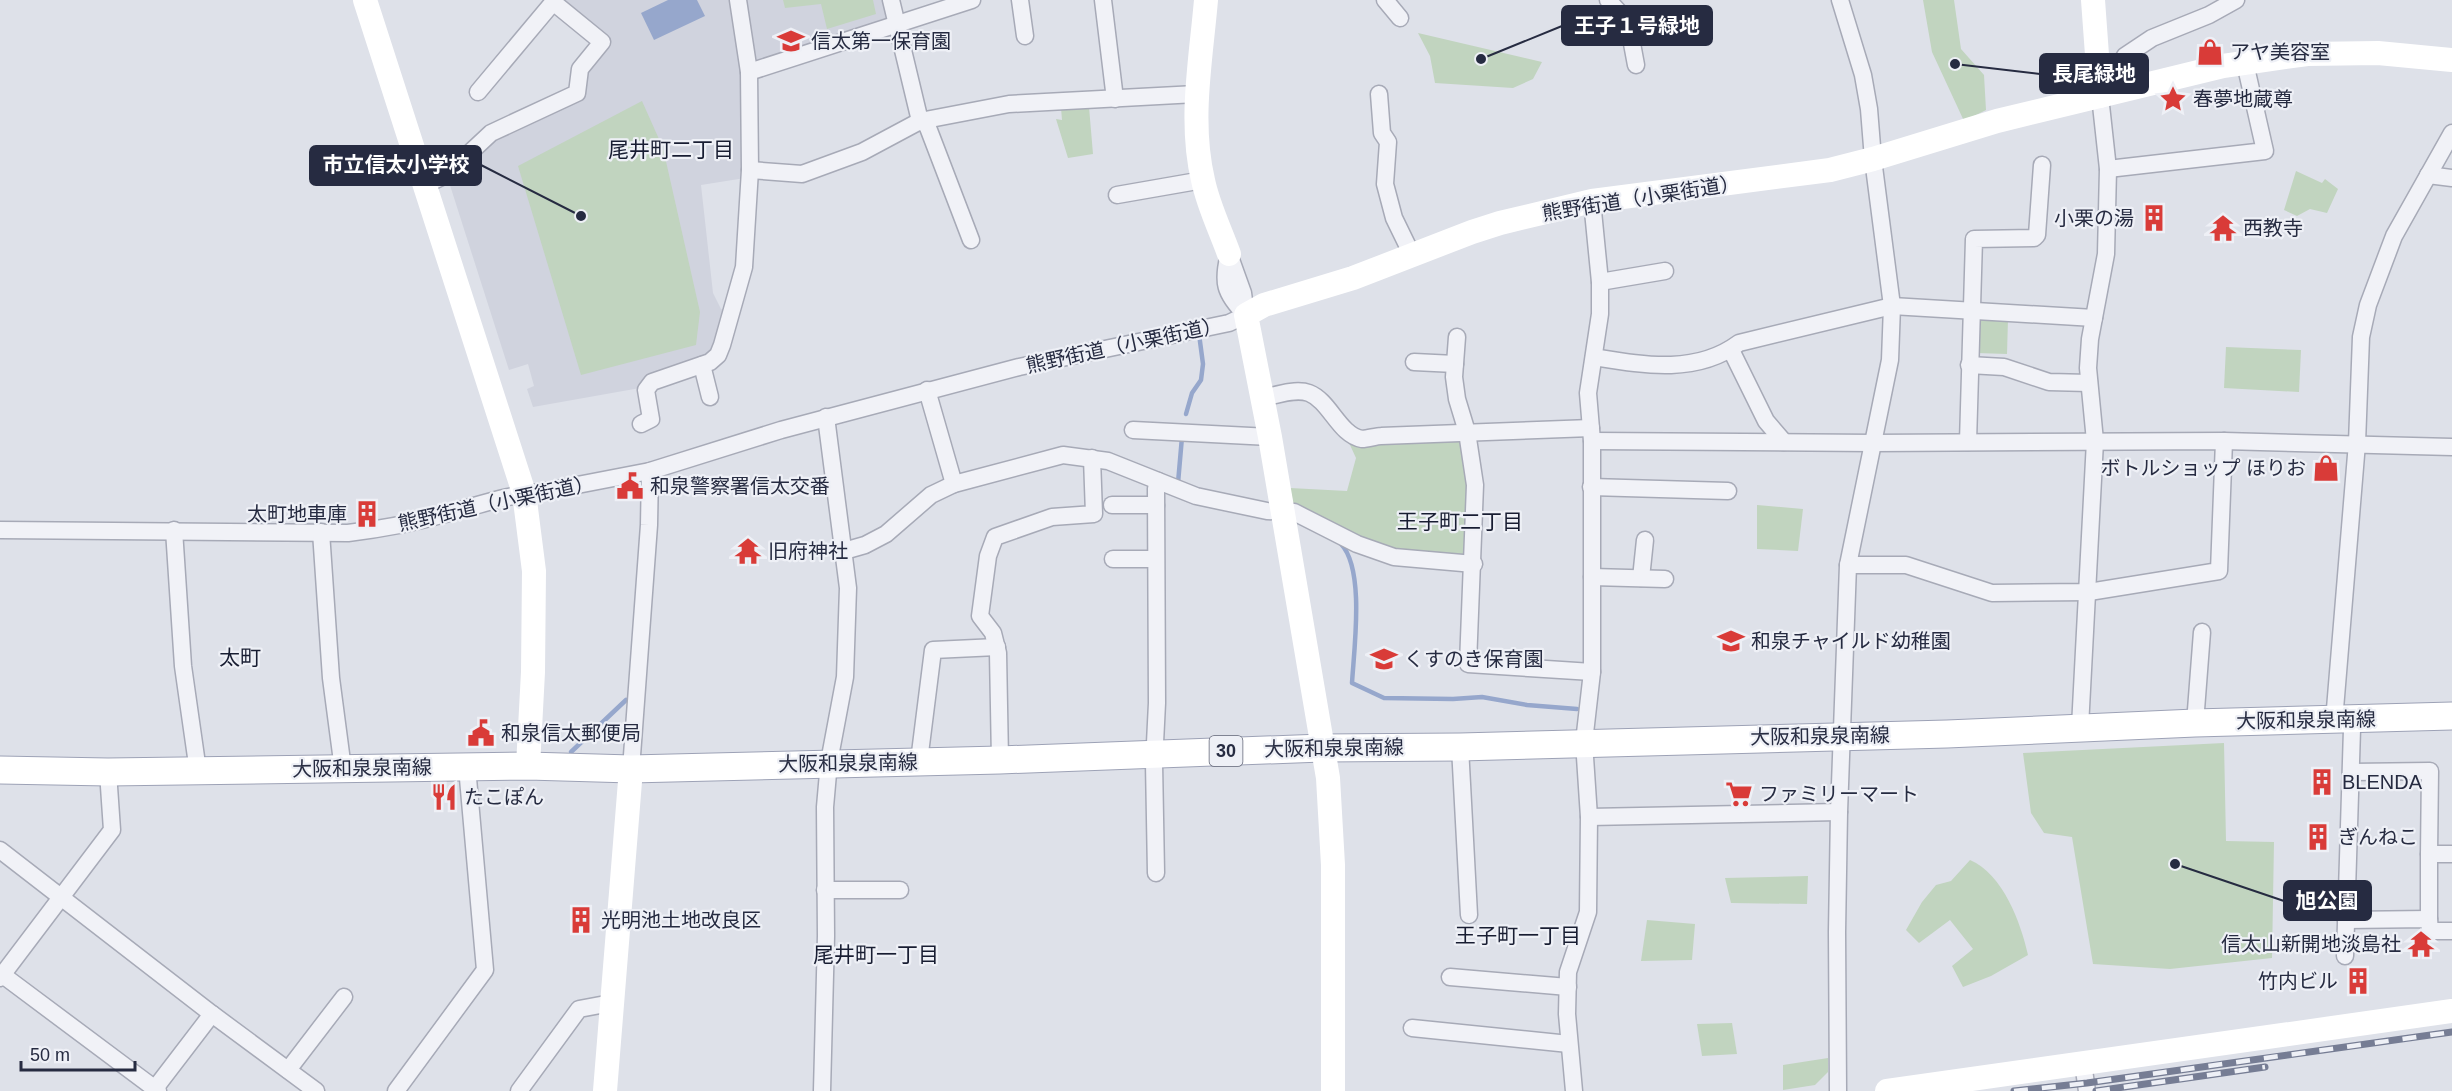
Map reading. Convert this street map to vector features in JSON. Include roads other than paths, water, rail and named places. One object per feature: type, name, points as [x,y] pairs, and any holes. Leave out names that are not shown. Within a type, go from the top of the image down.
[{"type":"main road","name":"大阪和泉泉南線","points":[[0,770],[108,772],[528,766],[631,769],[829,762],[1000,760],[1322,748],[1460,747],[1842,735],[1947,734],[2195,723],[2452,716]]},
{"type":"street","points":[[365,0],[524,493],[534,571],[534,672],[528,766]]},
{"type":"street","points":[[641,424],[651,419],[646,390],[652,382],[710,362],[717,355],[722,345],[744,267],[750,170],[749,72],[738,0]]},
{"type":"street","points":[[891,0],[920,121],[927,125],[971,240]]},
{"type":"street","points":[[749,72],[972,0]]},
{"type":"street","points":[[1020,0],[1025,36]]},
{"type":"street","points":[[1102,0],[1115,99]]},
{"type":"street","points":[[1206,0],[1196,94],[1197,145],[1203,180],[1243,293],[1328,778],[1333,865],[1333,1091]]},
{"type":"street","points":[[1385,0],[1400,18]]},
{"type":"street","points":[[1608,0],[1628,22],[1636,64]]},
{"type":"street","points":[[1838,1091],[1839,812],[1848,565],[1890,360],[1892,306],[1873,159],[1869,109],[1863,75],[1840,0]]},
{"type":"street","points":[[2080,728],[2089,592],[2095,441],[2089,383],[2090,339],[2106,254],[2108,169],[2093,0]]},
{"type":"street","points":[[2100,96],[2125,56],[2152,38],[2226,8],[2236,0]]},
{"type":"street","points":[[425,185],[446,175],[491,133],[577,93],[580,69],[602,42],[554,1],[478,92]]},
{"type":"street","points":[[2097,44],[2115,54],[2125,56]]},
{"type":"street","name":"熊野街道（小栗街道）","points":[[0,530],[348,533],[426,519],[524,493],[542,492],[650,471],[826,417],[1019,367],[1229,323],[1264,305],[1353,278],[1481,229],[1592,201],[1830,170],[1997,121],[2223,66],[2307,54],[2378,53],[2452,60]]},
{"type":"street","points":[[2108,169],[2265,151],[2245,63]]},
{"type":"street","points":[[750,170],[802,174],[862,152],[920,121],[1009,104],[1196,94]]},
{"type":"street","points":[[1379,94],[1382,133],[1388,142],[1385,184],[1394,218],[1412,255]]},
{"type":"street","points":[[2344,956],[2352,729],[2335,709],[2357,443],[2361,337],[2368,305],[2394,236],[2452,133]]},
{"type":"street","points":[[1968,442],[1974,239],[2034,238],[2037,235],[2042,165]]},
{"type":"street","points":[[2428,175],[2452,178]]},
{"type":"street","points":[[1117,195],[1203,180]]},
{"type":"street","points":[[1574,1091],[1569,1044],[1568,972],[1588,912],[1590,817],[1584,742],[1592,672],[1591,435],[1588,393],[1600,314],[1600,282],[1592,201]]},
{"type":"street","points":[[1600,282],[1665,271]]},
{"type":"street","points":[[1594,357],[1653,367],[1695,363],[1731,350],[1739,344],[1892,306],[2094,318]]},
{"type":"street","points":[[1456,337],[1457,399],[1467,432],[1475,485],[1474,564],[1468,664],[1592,672]]},
{"type":"street","points":[[1731,350],[1766,421],[1784,442]]},
{"type":"street","points":[[1414,362],[1455,364]]},
{"type":"street","points":[[702,364],[710,397]]},
{"type":"street","points":[[1969,364],[2004,367],[2049,382],[2089,383]]},
{"type":"street","points":[[927,390],[954,484]]},
{"type":"street","points":[[1263,398],[1299,391],[1310,393],[1319,399],[1347,430],[1362,439],[1467,432],[1784,442],[2224,441],[2452,447]]},
{"type":"street","points":[[822,1091],[825,807],[829,762],[845,677],[848,588],[826,417]]},
{"type":"street","points":[[1133,430],[1270,437]]},
{"type":"street","points":[[1848,565],[1906,565],[1992,593],[2089,592],[2219,571],[2224,441]]},
{"type":"street","points":[[844,551],[865,545],[886,534],[931,495],[954,484],[1064,454],[1108,461],[1196,496],[1268,511],[1294,512],[1357,544],[1394,557],[1474,564]]},
{"type":"street","points":[[1000,760],[997,647],[993,633],[980,616],[988,556],[995,537],[1052,517],[1094,514],[1092,458]]},
{"type":"street","points":[[605,1091],[649,525],[650,471]]},
{"type":"street","points":[[1156,873],[1147,841],[1157,703],[1155,505],[1158,481]]},
{"type":"street","points":[[1591,487],[1728,490]]},
{"type":"street","points":[[1112,505],[1155,505]]},
{"type":"street","points":[[174,530],[183,666],[198,771]]},
{"type":"street","points":[[321,532],[331,678],[343,769]]},
{"type":"street","points":[[1641,578],[1645,540]]},
{"type":"street","points":[[1113,559],[1155,559]]},
{"type":"street","points":[[1592,577],[1665,579]]},
{"type":"street","points":[[2195,723],[2202,632]]},
{"type":"street","points":[[919,761],[933,650],[997,647]]},
{"type":"street","points":[[1460,747],[1469,915]]},
{"type":"street","points":[[396,1091],[485,970],[467,767]]},
{"type":"street","points":[[2352,772],[2430,771],[2430,931],[2452,931]]},
{"type":"street","points":[[108,772],[112,830],[1,975],[155,1090],[212,1014]]},
{"type":"street","points":[[1590,817],[1839,812]]},
{"type":"street","points":[[0,850],[212,1014],[316,1091]]},
{"type":"street","points":[[2429,854],[2452,854]]},
{"type":"street","points":[[825,890],[900,890]]},
{"type":"street","points":[[2346,920],[2429,919]]},
{"type":"street","points":[[1450,977],[1568,987]]},
{"type":"street","points":[[288,1070],[344,997]]},
{"type":"street","points":[[519,1091],[579,1009],[611,1003]]},
{"type":"street","points":[[1887,1091],[2452,1011]]},
{"type":"street","points":[[1412,1028],[1569,1044]]},
{"type":"street","points":[[2083,1063],[2087,1091]]},
{"type":"water","points":[[668,0],[697,0],[705,16],[654,40],[641,13]]},
{"type":"waterway","points":[[1186,414],[1192,393],[1201,380],[1203,364],[1199,334]]},
{"type":"waterway","points":[[1178,483],[1182,437]]},
{"type":"waterway","points":[[1341,544],[1353,571],[1356,590],[1352,683],[1384,698],[1482,697],[1527,705],[1577,709]]},
{"type":"waterway","points":[[571,752],[626,700]]},
{"type":"railway","points":[[2014,1091],[2087,1083],[2452,1032]]},
{"type":"railway","points":[[2096,1091],[2265,1067]]},
{"type":"place","name":"信太第一保育園","points":[[791,41]]},
{"type":"place","name":"アヤ美容室","points":[[2210,52]]},
{"type":"place","name":"王子１号緑地","points":[[1481,59]]},
{"type":"place","name":"長尾緑地","points":[[1955,64]]},
{"type":"place","name":"春夢地蔵尊","points":[[2173,99]]},
{"type":"place","name":"市立信太小学校","points":[[581,216]]},
{"type":"place","name":"小栗の湯","points":[[2154,218]]},
{"type":"place","name":"西教寺","points":[[2223,228]]},
{"type":"place","name":"ボトルショップ ほりお","points":[[2326,468]]},
{"type":"place","name":"和泉警察署信太交番","points":[[630,486]]},
{"type":"place","name":"太町地車庫","points":[[367,514]]},
{"type":"place","name":"旧府神社","points":[[748,551]]},
{"type":"place","name":"和泉チャイルド幼稚園","points":[[1731,641]]},
{"type":"place","name":"くすのき保育園","points":[[1384,659]]},
{"type":"place","name":"和泉信太郵便局","points":[[481,733]]},
{"type":"place","name":"BLENDA","points":[[2322,782]]},
{"type":"place","name":"ファミリーマート","points":[[1739,794]]},
{"type":"place","name":"たこぽん","points":[[444,797]]},
{"type":"place","name":"ぎんねこ","points":[[2318,837]]},
{"type":"place","name":"旭公園","points":[[2175,864]]},
{"type":"place","name":"光明池土地改良区","points":[[581,920]]},
{"type":"place","name":"信太山新開地淡島社","points":[[2421,944]]},
{"type":"place","name":"竹内ビル","points":[[2358,981]]},
{"type":"district","name":"尾井町二丁目","points":[[671,149]]},
{"type":"district","name":"王子町二丁目","points":[[1460,521]]},
{"type":"district","name":"太町","points":[[240,657]]},
{"type":"district","name":"王子町一丁目","points":[[1518,935]]},
{"type":"district","name":"尾井町一丁目","points":[[876,954]]}]
